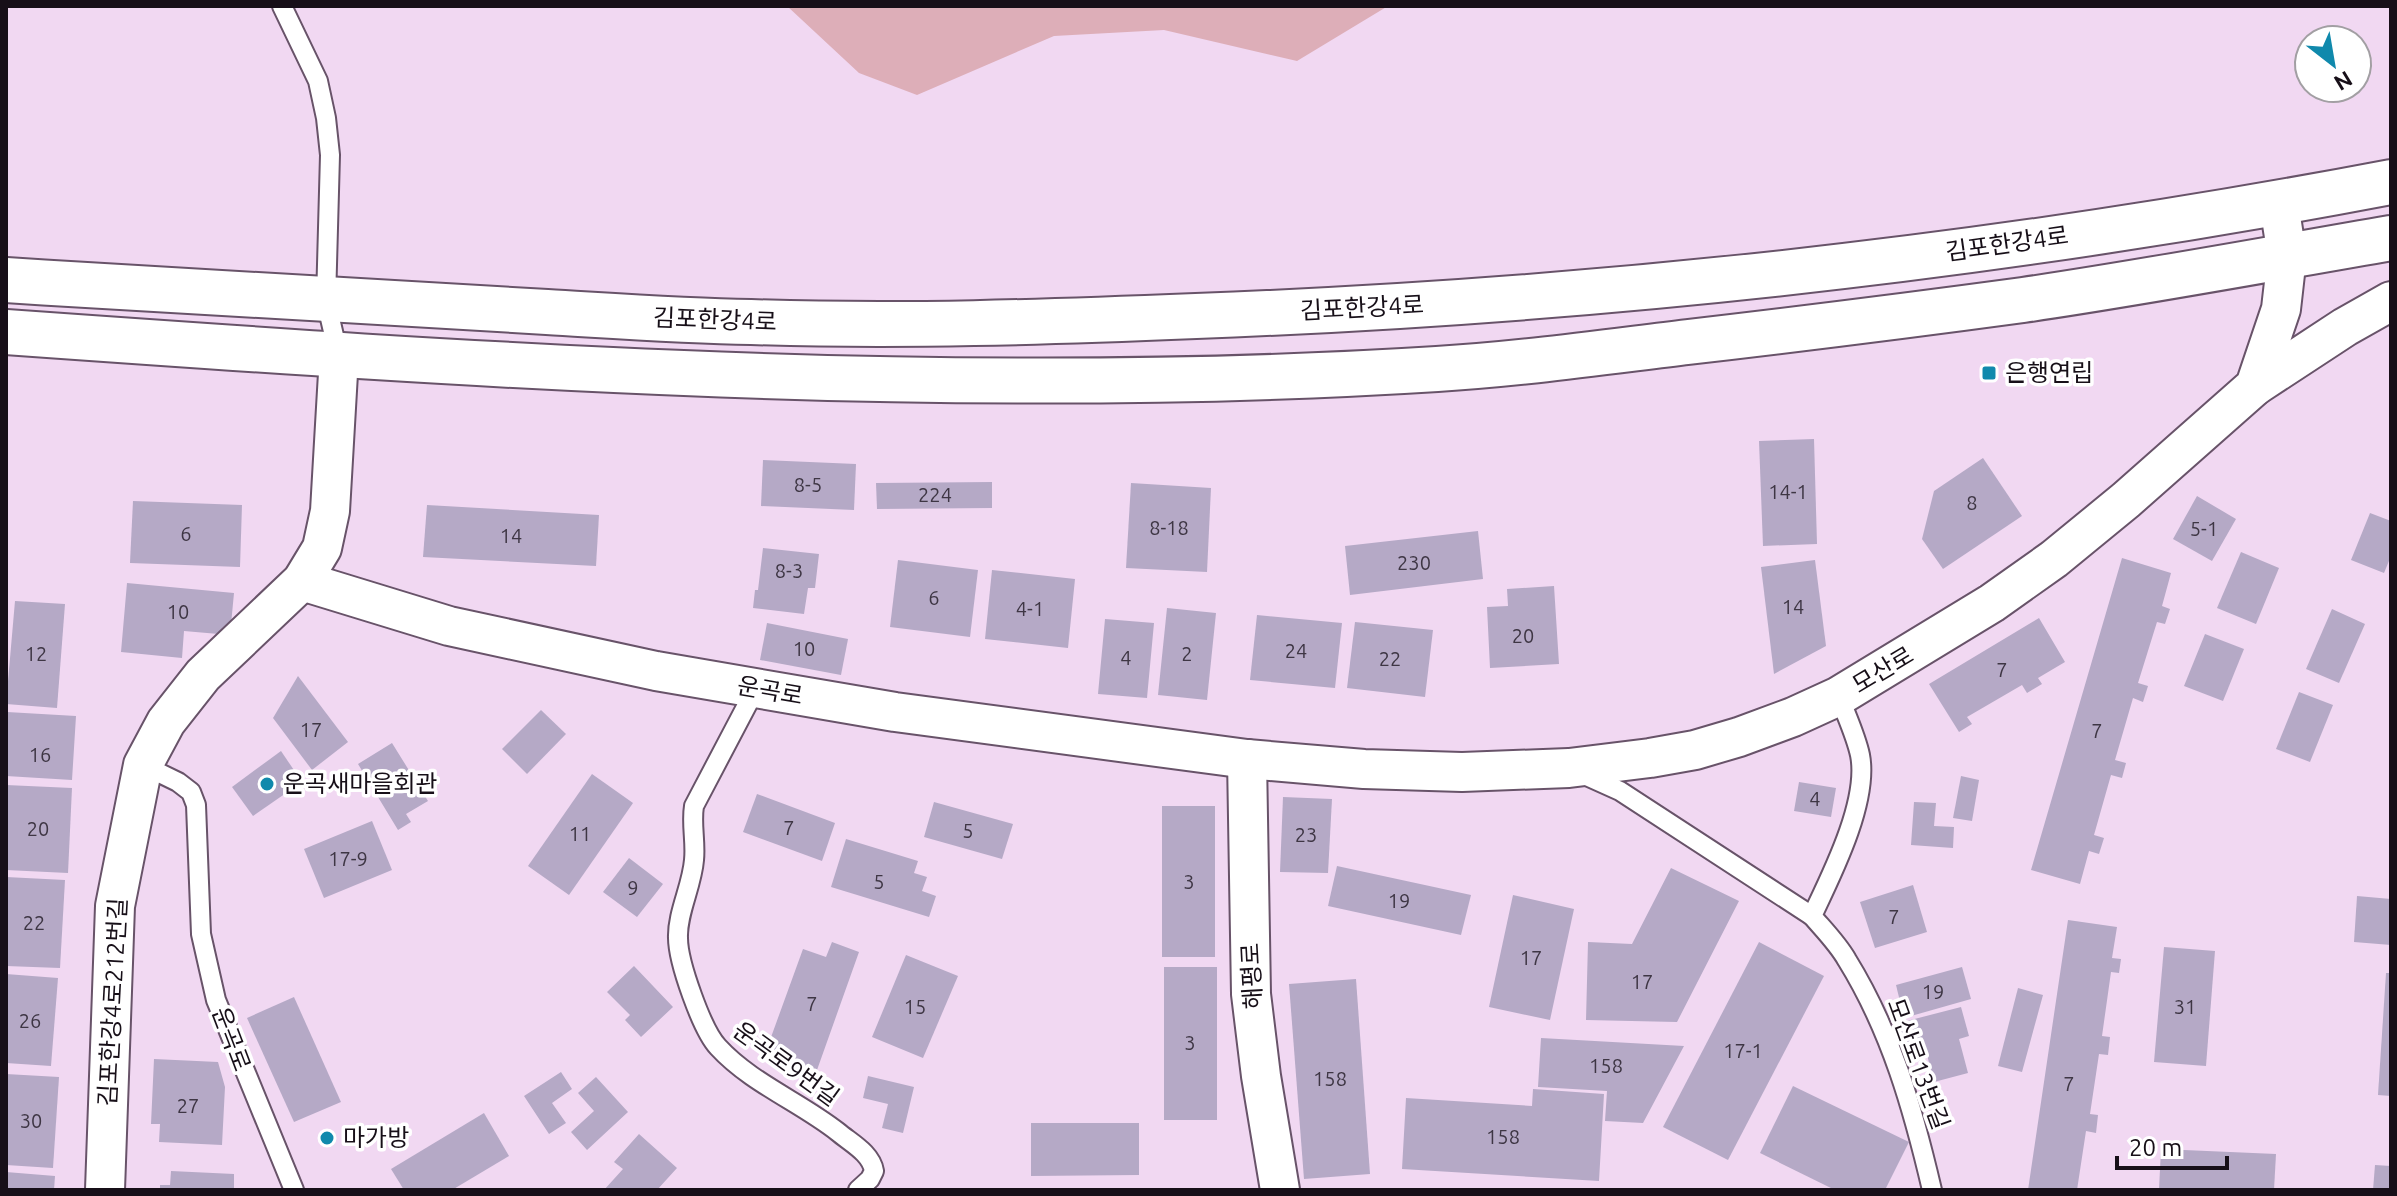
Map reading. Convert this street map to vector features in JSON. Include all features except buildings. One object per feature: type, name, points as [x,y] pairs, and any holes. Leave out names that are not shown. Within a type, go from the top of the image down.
[{"type":"street","name":"김포한강4로","points":[[6,280],[326,301],[752,323],[1022,323],[1309,312],[1543,297],[2008,246],[2279,204],[2391,182]]},
{"type":"street","name":"모산로","points":[[1247,759],[1364,769],[1462,772],[1569,768],[1695,750],[1793,717],[1839,696],[1992,603],[2054,559],[2255,386],[2281,309],[2287,256],[2279,204]]},
{"type":"street","points":[[6,332],[339,356],[703,375],[1062,381],[1259,377],[1443,369],[1727,338],[2028,299],[2391,238]]},
{"type":"street","points":[[2255,386],[2391,301]]},
{"type":"street","name":"김포한강4로212번길","points":[[105,1190],[115,906],[143,765],[166,722],[203,675],[302,581],[322,548],[330,511],[339,356]]},
{"type":"street","name":"운곡로","points":[[302,581],[449,626],[656,671],[895,712],[1247,759]]},
{"type":"street","name":"해평로","points":[[1247,759],[1251,994],[1280,1190]]},
{"type":"lane","points":[[282,6],[318,81],[326,118],[330,155],[326,301],[339,356]]},
{"type":"lane","name":"운곡로9번길","points":[[756,688],[694,806],[692,882],[677,937],[681,958],[707,1032],[718,1047],[759,1080],[829,1125],[869,1158],[874,1171],[858,1190]]},
{"type":"lane","points":[[1812,916],[1839,856],[1862,790],[1860,756],[1839,696]]},
{"type":"lane","name":"운곡로","points":[[143,765],[178,782],[191,792],[196,805],[201,934],[216,1000],[294,1190]]},
{"type":"lane","name":"모산로13번길","points":[[1569,768],[1620,791],[1812,916],[1846,957],[1892,1048],[1916,1122],[1932,1190]]},
{"type":"shaded area","points":[[787,6],[1388,6],[1297,61],[1164,30],[1054,36],[917,95],[859,73]]},
{"type":"place","name":"은행연립","points":[[1989,373]]},
{"type":"place","name":"운곡새마을회관","points":[[267,784]]},
{"type":"place","name":"마가방","points":[[327,1138]]}]
